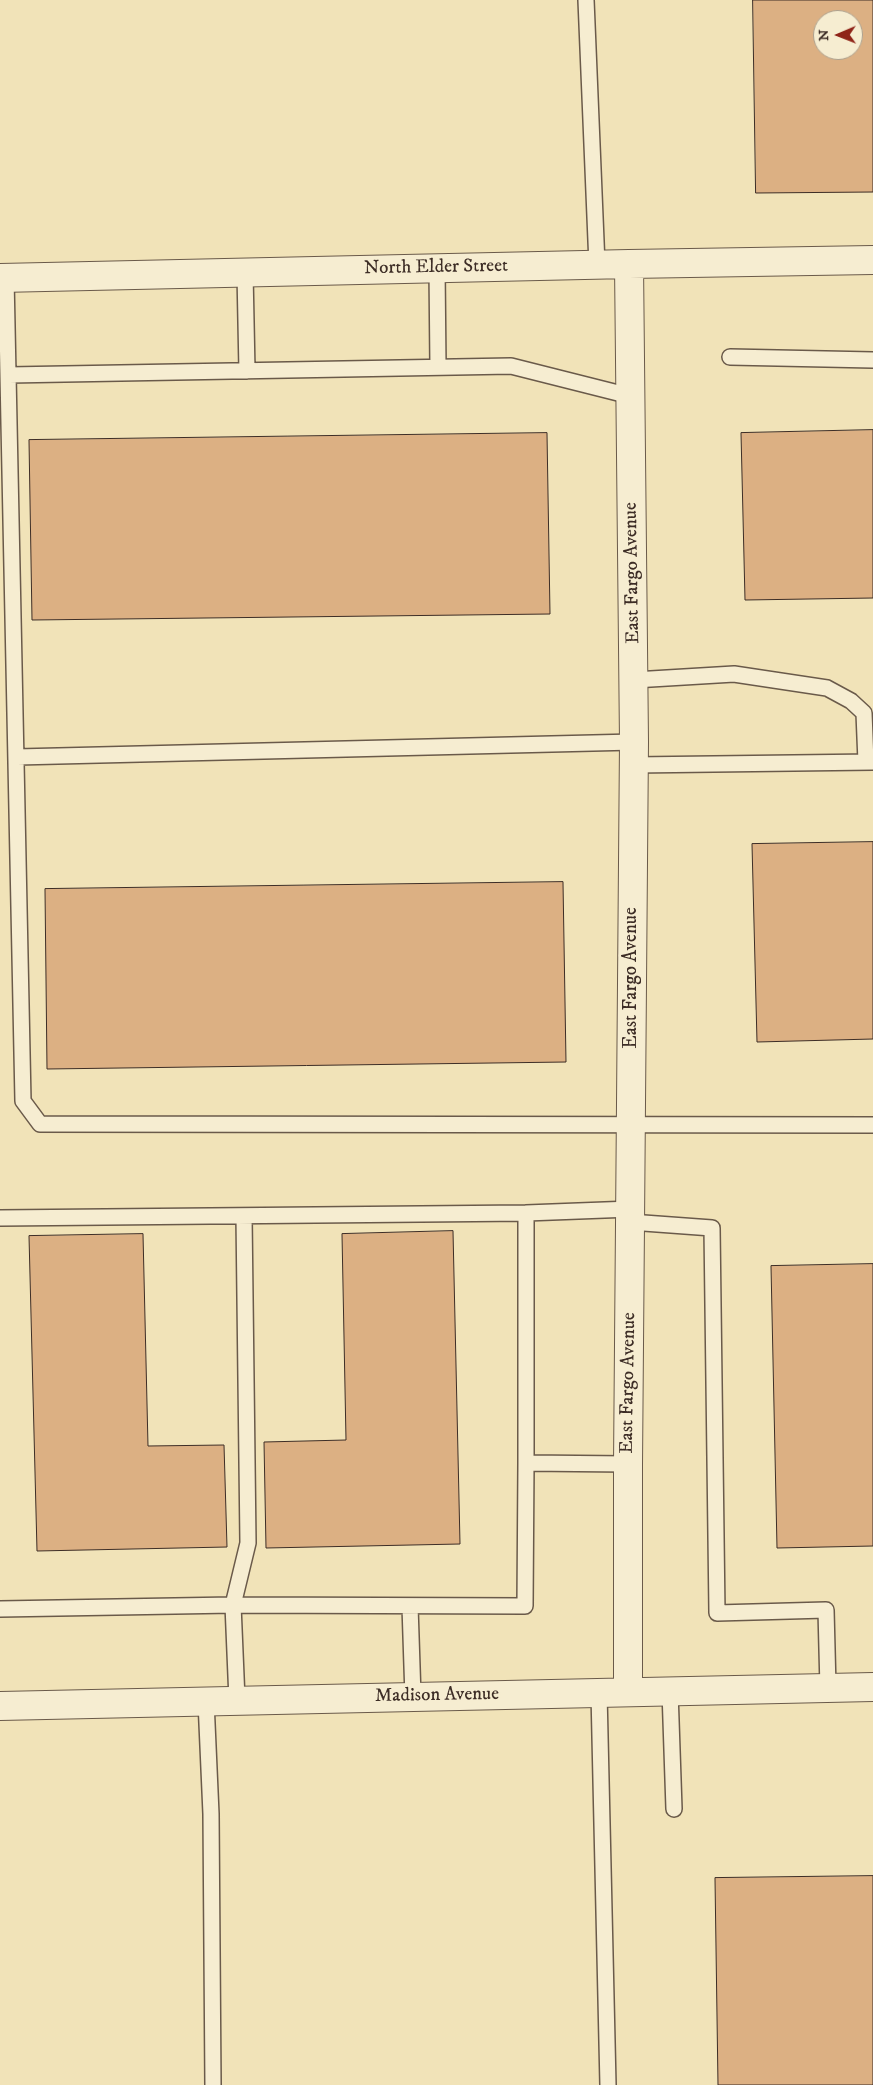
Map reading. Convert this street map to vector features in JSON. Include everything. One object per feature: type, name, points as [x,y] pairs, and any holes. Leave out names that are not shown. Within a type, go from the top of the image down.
[{"type":"street","name":"North Elder Street","points":[[3,278],[597,264],[873,260]]},
{"type":"street","name":"East Fargo Avenue","points":[[628,1692],[634,753],[629,264]]},
{"type":"street","name":"Madison Avenue","points":[[0,1706],[873,1687]]},
{"type":"lane","points":[[586,0],[597,264]]},
{"type":"lane","points":[[437,268],[438,367]]},
{"type":"lane","points":[[245,273],[247,370]]},
{"type":"lane","points":[[3,278],[9,375],[23,1101],[40,1124],[873,1126]]},
{"type":"lane","points":[[730,357],[873,360]]},
{"type":"lane","points":[[9,375],[511,366],[630,396]]},
{"type":"lane","points":[[16,757],[634,753],[869,762],[864,713],[851,701],[827,688],[734,674],[634,680]]},
{"type":"lane","points":[[0,1609],[233,1605],[525,1606],[526,1213]]},
{"type":"lane","points":[[0,1218],[526,1213],[631,1216],[712,1228],[717,1613],[826,1610],[828,1688]]},
{"type":"lane","points":[[237,1700],[233,1605],[248,1543],[244,1216]]},
{"type":"lane","points":[[526,1463],[628,1464]]},
{"type":"lane","points":[[410,1606],[412,1697]]},
{"type":"lane","points":[[670,1691],[674,1809]]},
{"type":"lane","points":[[599,1693],[608,2085]]},
{"type":"lane","points":[[206,1701],[211,1805],[213,2085]]},
{"type":"building","points":[[753,0],[873,0],[873,192],[756,193]]},
{"type":"building","points":[[873,430],[873,598],[745,600],[741,433]]},
{"type":"building","points":[[547,433],[550,614],[32,620],[29,440]]},
{"type":"building","points":[[873,842],[873,1039],[757,1042],[752,844]]},
{"type":"building","points":[[563,882],[566,1062],[47,1069],[45,889]]},
{"type":"building","points":[[453,1231],[460,1544],[266,1548],[264,1442],[346,1440],[342,1234]]},
{"type":"building","points":[[143,1234],[148,1446],[224,1445],[227,1547],[37,1551],[29,1236]]},
{"type":"building","points":[[873,1264],[873,1546],[777,1548],[771,1266]]},
{"type":"building","points":[[873,1876],[873,2085],[718,2085],[715,1878]]}]
